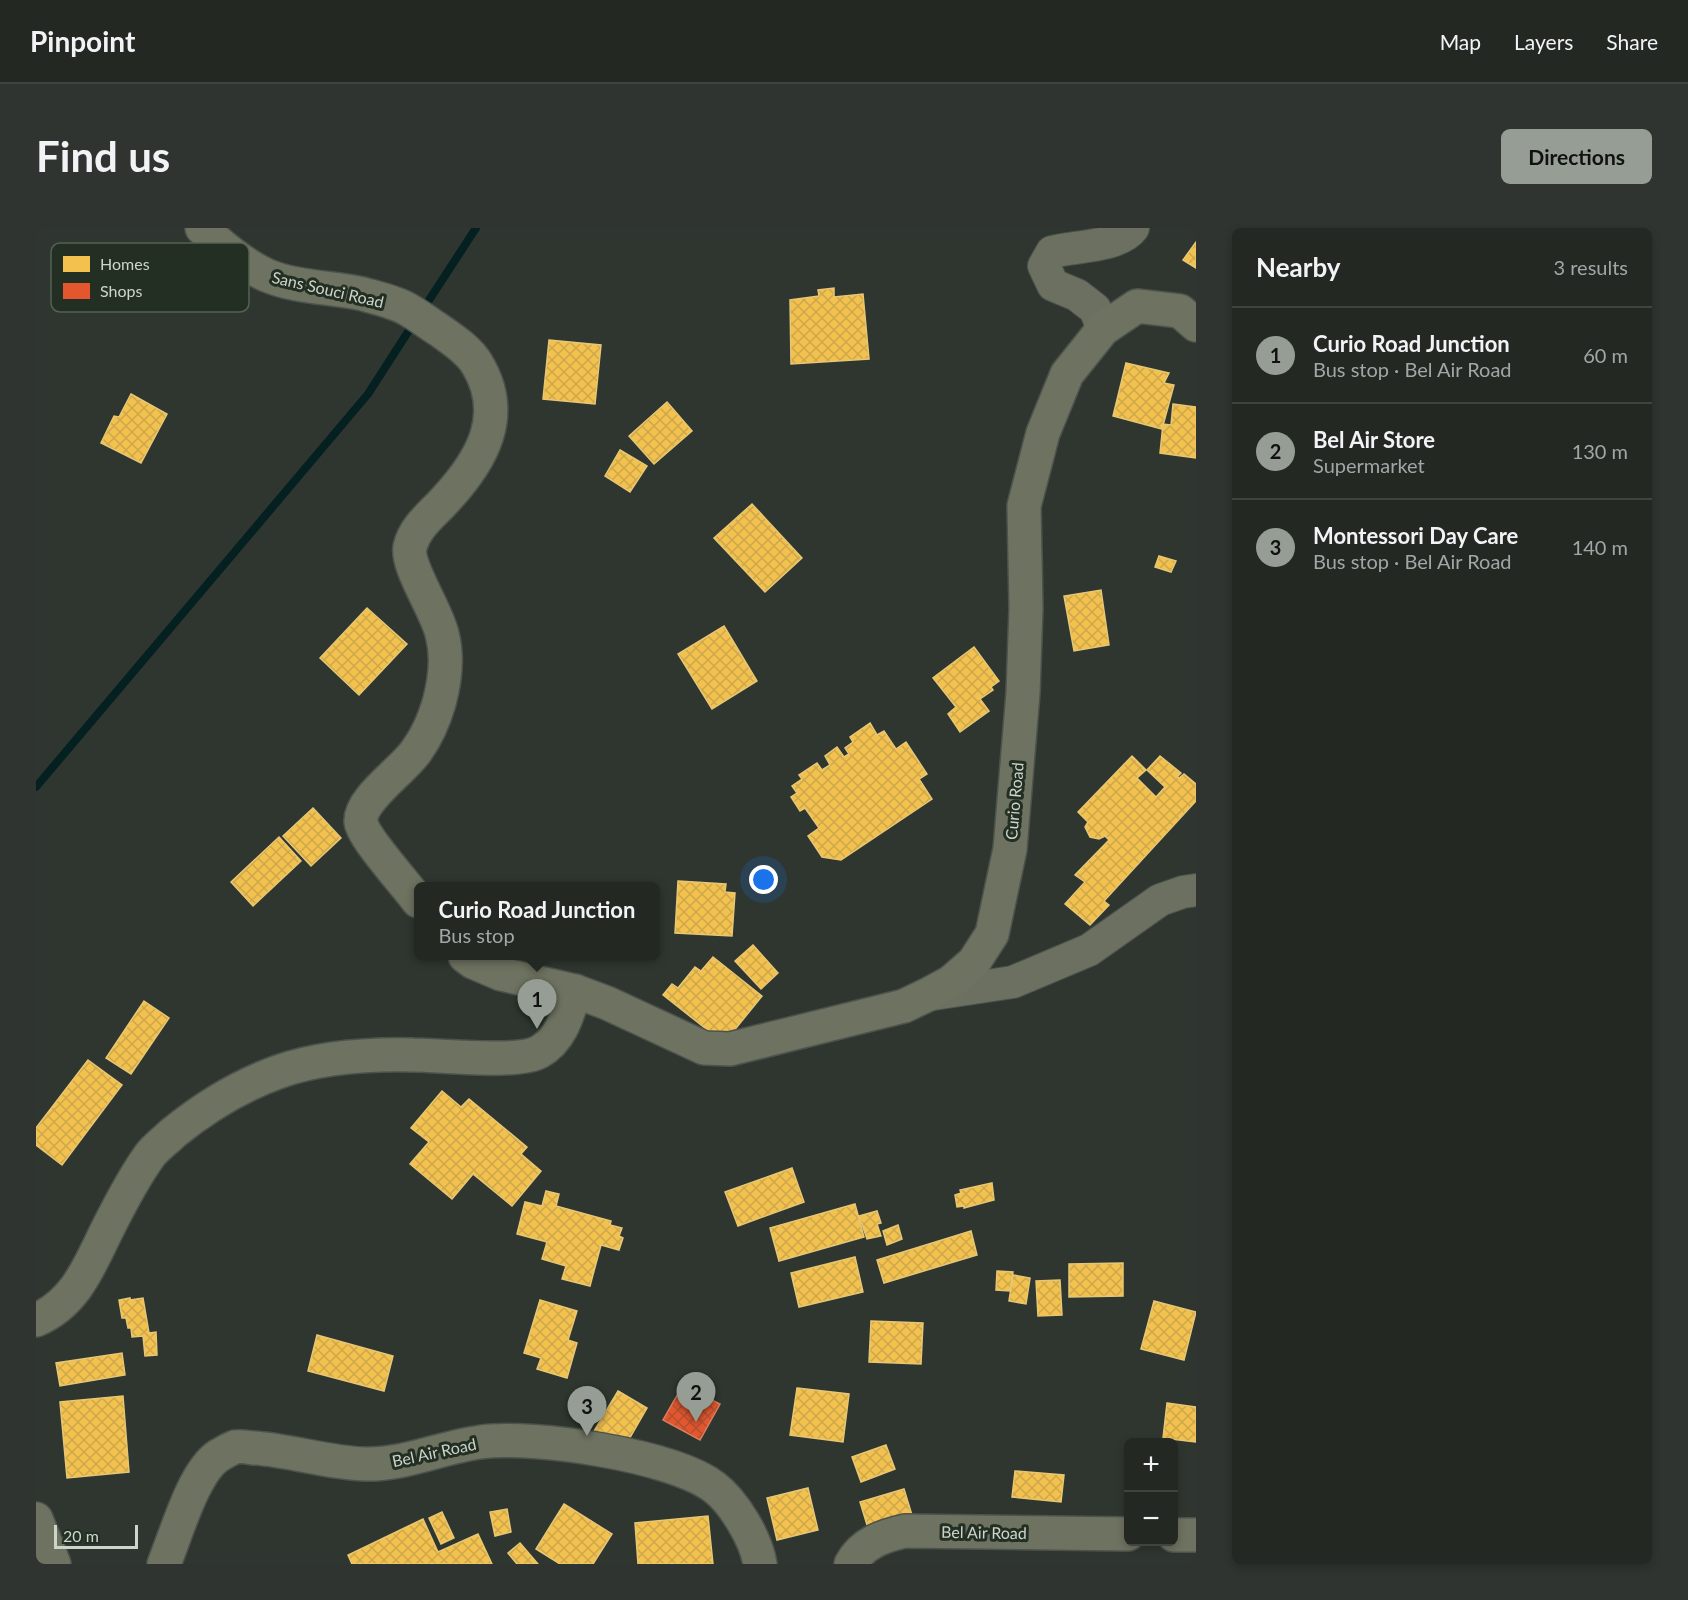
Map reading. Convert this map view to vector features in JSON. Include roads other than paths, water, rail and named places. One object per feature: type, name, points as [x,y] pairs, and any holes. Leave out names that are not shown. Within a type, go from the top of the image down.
[{"type":"main road","name":"Sans Souci Road","points":[[202,228],[218,243]]},
{"type":"main road","name":"Sans Souci Road","points":[[249,264],[267,275],[362,294],[406,308],[452,339],[476,362],[487,385],[491,408],[489,430],[482,452],[447,498],[426,519],[415,534],[410,549],[410,561],[442,632],[446,655],[439,703],[429,730],[416,752],[369,802],[360,819],[361,826],[373,845],[414,896]]},
{"type":"main road","name":"Curio Road","points":[[575,991],[607,1003],[704,1048],[730,1049],[904,1006],[951,981],[974,962],[992,934],[1010,849],[1023,693],[1026,609],[1024,506],[1043,433],[1067,374],[1103,329],[1137,306],[1180,311],[1196,325]]},
{"type":"main road","points":[[36,1320],[48,1315],[71,1296],[85,1276],[108,1229],[151,1154],[199,1112],[237,1090],[280,1071],[312,1063],[346,1058],[412,1055],[478,1058],[526,1056],[538,1052],[551,1043],[561,1030],[575,991],[501,974],[470,960]]},
{"type":"main road","name":"Bel Air Road","points":[[164,1564],[200,1476],[217,1456],[235,1447],[262,1448],[364,1464],[390,1463],[481,1442],[526,1441],[598,1449],[678,1468],[714,1487],[733,1507],[747,1531],[760,1564]]},
{"type":"main road","points":[[36,1519],[54,1564]]},
{"type":"main road","name":"Bel Air Road","points":[[851,1564],[855,1556],[870,1543],[885,1536],[905,1532],[1124,1534]]},
{"type":"main road","points":[[1178,1535],[1196,1535]]},
{"type":"street","points":[[1103,329],[1095,309],[1077,295],[1053,285],[1044,266],[1052,252],[1072,247],[1105,244],[1129,233],[1133,228]]},
{"type":"street","points":[[927,995],[1013,982],[1089,950],[1160,900],[1196,890]]},
{"type":"waterway","points":[[422,311],[476,228]]},
{"type":"waterway","points":[[36,787],[368,394],[415,321]]},
{"type":"place","name":"Curio Road Junction","points":[[537,1029]]},
{"type":"place","name":"Bel Air Store","points":[[696,1422]]},
{"type":"place","name":"Montessori Day Care","points":[[587,1436]]}]
